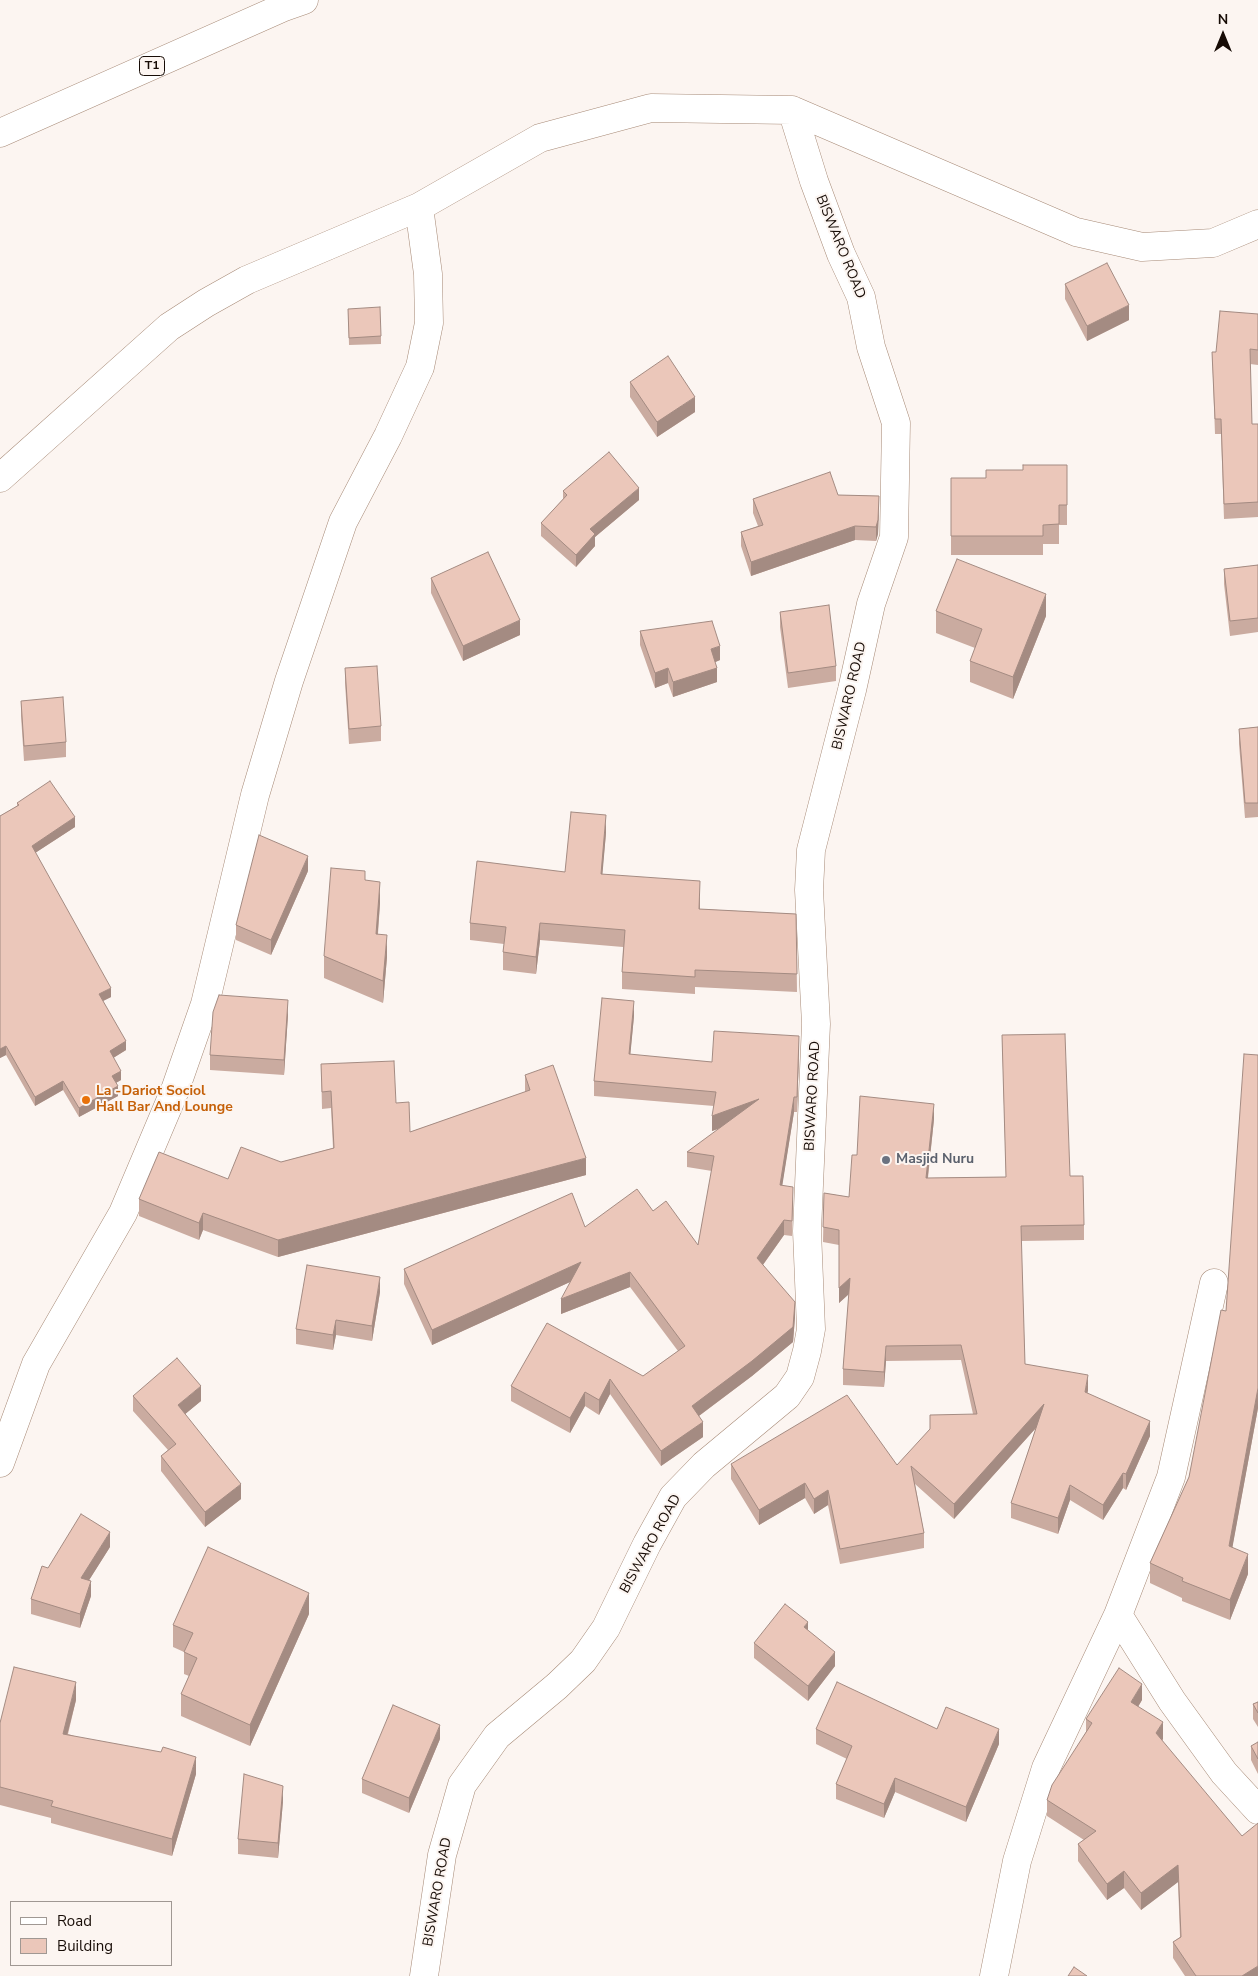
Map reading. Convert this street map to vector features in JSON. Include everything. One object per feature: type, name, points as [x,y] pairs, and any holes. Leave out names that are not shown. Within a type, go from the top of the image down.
[{"type":"main road","name":"T1","points":[[0,133],[275,11],[304,0]]},
{"type":"main road","points":[[0,478],[169,327],[206,303],[247,280],[419,207],[540,138],[651,108],[792,110],[1076,232],[1142,247],[1213,243],[1258,224]]},
{"type":"main road","name":"BISWARO ROAD","points":[[424,1976],[442,1855],[462,1785],[497,1736],[557,1686],[583,1660],[606,1628],[647,1544],[673,1497],[704,1465],[786,1396],[800,1377],[812,1329],[807,1231],[816,1024],[809,890],[811,850],[852,690],[871,604],[894,537],[896,423],[871,347],[861,297],[840,254],[814,181],[792,110]]},
{"type":"main road","points":[[0,1463],[36,1364],[123,1213],[176,1090],[204,1004],[255,795],[289,681],[343,522],[388,436],[420,367],[429,323],[428,274],[419,207]]},
{"type":"main road","points":[[994,1976],[1017,1860],[1046,1768],[1118,1615],[1171,1477],[1214,1283]]},
{"type":"main road","points":[[1118,1615],[1172,1702],[1224,1773],[1258,1810]]},
{"type":"building","points":[[1107,263],[1129,305],[1087,326],[1065,284]]},
{"type":"building","points":[[380,307],[381,336],[349,338],[348,309]]},
{"type":"building","points":[[1220,311],[1258,314],[1258,350],[1250,349],[1252,424],[1258,424],[1258,502],[1224,504],[1221,419],[1215,419],[1212,352],[1216,352]]},
{"type":"building","points":[[668,356],[695,397],[657,422],[630,382]]},
{"type":"building","points":[[609,452],[639,488],[590,529],[595,534],[576,555],[541,523],[567,495],[563,491]]},
{"type":"building","points":[[1023,465],[1067,465],[1067,505],[1059,505],[1059,524],[1043,525],[1043,536],[951,536],[951,478],[986,478],[986,470],[1023,470]]},
{"type":"building","points":[[830,472],[838,495],[879,496],[876,527],[855,526],[751,562],[741,532],[763,525],[753,499]]},
{"type":"building","points":[[488,552],[520,620],[463,646],[431,578]]},
{"type":"building","points":[[957,559],[1046,594],[1013,677],[970,661],[982,629],[936,611]]},
{"type":"building","points":[[1258,565],[1258,618],[1230,621],[1224,569]]},
{"type":"building","points":[[829,605],[836,666],[788,673],[780,612]]},
{"type":"building","points":[[712,621],[720,646],[711,649],[717,668],[673,682],[668,668],[655,673],[640,631]]},
{"type":"building","points":[[377,666],[381,726],[349,729],[345,668]]},
{"type":"building","points":[[63,697],[66,742],[24,746],[21,701]]},
{"type":"building","points":[[1258,727],[1258,803],[1245,803],[1239,729]]},
{"type":"building","points":[[50,781],[75,817],[32,846],[111,988],[99,994],[126,1041],[110,1051],[121,1071],[112,1076],[118,1086],[79,1108],[63,1081],[35,1097],[6,1046],[0,1049],[0,816],[19,805],[17,803]]},
{"type":"building","points":[[571,812],[606,815],[601,874],[700,881],[699,909],[796,914],[797,974],[695,970],[695,977],[622,972],[625,930],[540,923],[536,957],[503,952],[506,927],[470,923],[477,861],[565,872]]},
{"type":"building","points":[[259,835],[308,856],[271,940],[236,925]]},
{"type":"building","points":[[331,868],[365,871],[365,880],[380,882],[376,934],[387,935],[383,981],[324,956]]},
{"type":"building","points":[[219,995],[288,1000],[284,1060],[210,1055],[213,1012]]},
{"type":"building","points":[[602,998],[634,1001],[629,1054],[712,1062],[714,1031],[799,1036],[797,1097],[794,1097],[780,1185],[793,1187],[792,1221],[784,1220],[757,1258],[795,1302],[793,1327],[752,1361],[692,1406],[703,1422],[661,1451],[610,1379],[599,1400],[585,1392],[570,1418],[511,1386],[547,1323],[643,1376],[685,1346],[630,1272],[561,1299],[581,1262],[432,1330],[404,1269],[572,1193],[585,1227],[637,1189],[653,1211],[666,1201],[698,1245],[714,1156],[687,1152],[759,1099],[712,1116],[716,1092],[594,1081]]},
{"type":"building","points":[[1065,1034],[1070,1176],[1083,1176],[1084,1225],[1021,1226],[1025,1364],[1088,1375],[1085,1392],[1150,1421],[1126,1474],[1123,1473],[1103,1505],[1070,1485],[1058,1518],[1011,1503],[1044,1404],[954,1504],[911,1466],[924,1533],[840,1549],[828,1490],[814,1499],[805,1483],[759,1510],[731,1464],[847,1395],[897,1465],[930,1429],[930,1415],[977,1414],[961,1345],[886,1346],[884,1372],[843,1369],[850,1278],[839,1288],[839,1230],[823,1227],[824,1193],[849,1197],[852,1155],[857,1155],[860,1096],[934,1104],[926,1178],[1006,1177],[1002,1035]]},
{"type":"building","points":[[1244,1054],[1258,1055],[1258,1388],[1229,1546],[1248,1554],[1230,1600],[1182,1581],[1183,1578],[1150,1563],[1189,1477],[1221,1310],[1226,1311]]},
{"type":"building","points":[[394,1061],[396,1103],[409,1102],[410,1132],[530,1090],[525,1075],[553,1065],[586,1158],[278,1240],[203,1213],[199,1223],[139,1199],[159,1152],[228,1179],[241,1147],[281,1162],[334,1148],[331,1091],[322,1092],[321,1064]]},
{"type":"building","points":[[307,1265],[380,1277],[372,1326],[336,1320],[333,1335],[296,1329]]},
{"type":"building","points":[[177,1358],[201,1386],[178,1405],[241,1484],[205,1512],[161,1456],[176,1444],[133,1396]]},
{"type":"building","points":[[81,1514],[110,1532],[81,1578],[91,1581],[80,1614],[31,1599],[42,1566],[48,1568]]},
{"type":"building","points":[[208,1547],[309,1593],[250,1725],[181,1694],[197,1658],[184,1652],[193,1633],[173,1625]]},
{"type":"building","points":[[785,1604],[808,1622],[804,1627],[835,1652],[808,1686],[754,1643]]},
{"type":"building","points":[[14,1667],[76,1682],[63,1734],[161,1752],[163,1747],[196,1757],[172,1839],[51,1806],[53,1801],[0,1787],[0,1723]]},
{"type":"building","points":[[1119,1668],[1142,1684],[1131,1702],[1163,1722],[1156,1733],[1242,1836],[1258,1823],[1258,1966],[1242,1976],[1196,1976],[1173,1942],[1181,1937],[1178,1865],[1141,1893],[1124,1871],[1107,1884],[1078,1844],[1096,1831],[1047,1800],[1052,1785],[1092,1723],[1086,1719]]},
{"type":"building","points":[[837,1682],[937,1729],[946,1707],[999,1729],[966,1807],[895,1778],[884,1804],[836,1784],[852,1746],[816,1729]]},
{"type":"building","points":[[1258,1702],[1258,1713],[1253,1704]]},
{"type":"building","points":[[393,1705],[440,1725],[409,1798],[362,1779]]},
{"type":"building","points":[[1258,1742],[1258,1759],[1251,1746]]},
{"type":"building","points":[[244,1774],[283,1786],[278,1843],[238,1839]]},
{"type":"building","points":[[1074,1967],[1087,1976],[1068,1976]]},
{"type":"place","name":"La -Dariot Sociol Hall Bar And Lounge","points":[[86,1100]]},
{"type":"place","name":"Masjid Nuru","points":[[886,1160]]}]
